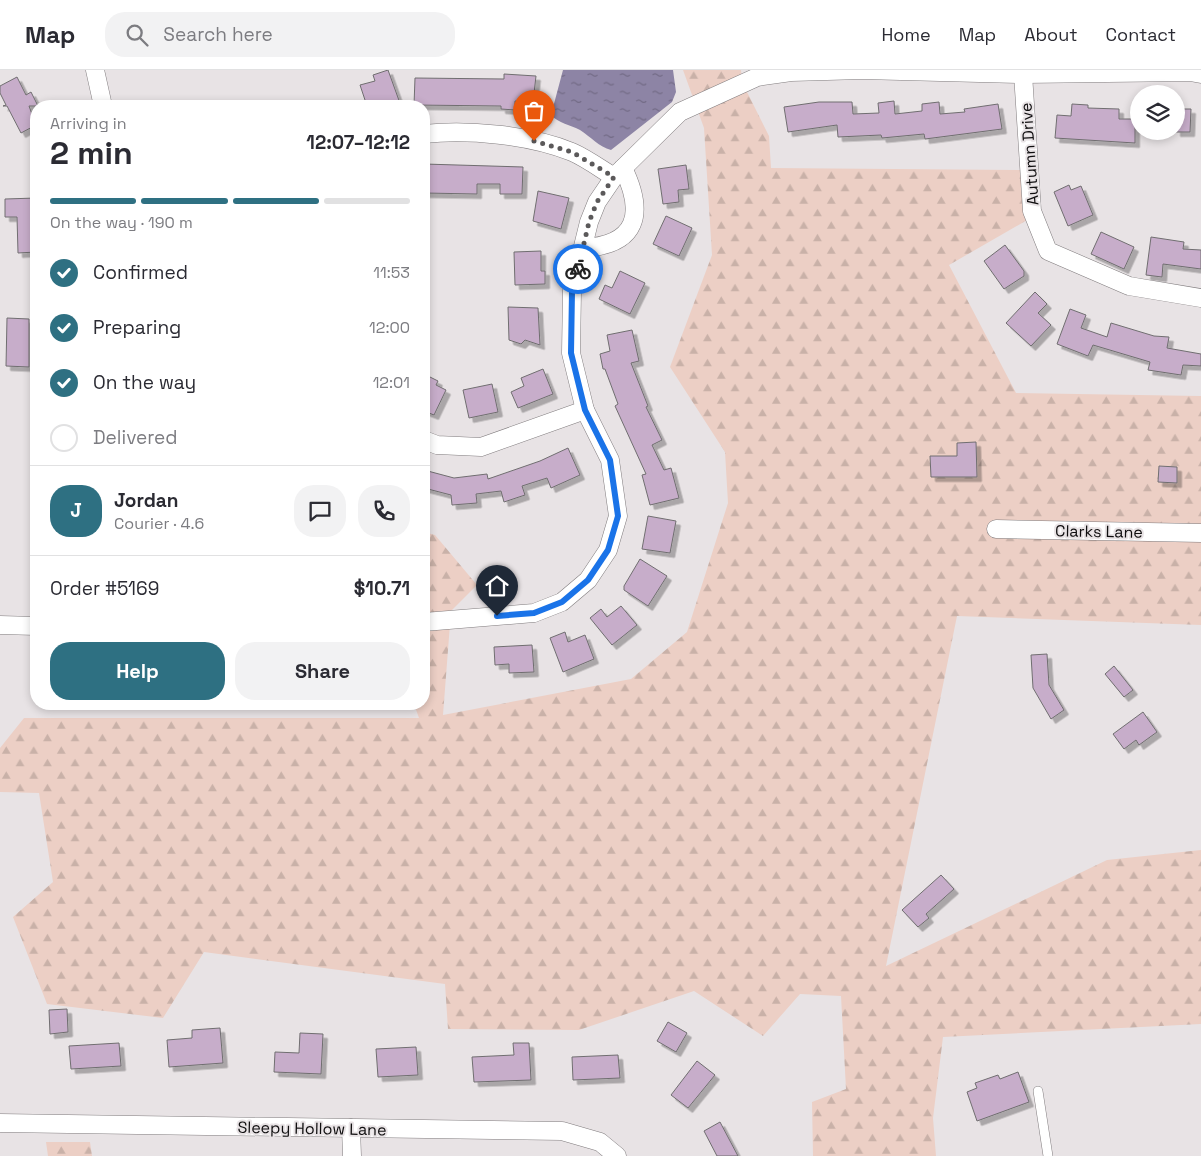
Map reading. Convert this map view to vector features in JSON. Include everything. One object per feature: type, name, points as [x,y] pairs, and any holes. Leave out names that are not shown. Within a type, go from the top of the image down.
[{"type":"street","points":[[95,70],[102,100]]},
{"type":"street","points":[[430,622],[534,613],[562,602],[588,580],[608,550],[618,516],[610,460],[585,410],[571,353],[572,291],[597,202],[619,173],[680,112],[757,77],[791,72],[862,70],[1023,74],[1190,72],[1201,74]]},
{"type":"street","name":"Autumn Drive","points":[[1023,74],[1032,211],[1048,251],[1129,286],[1201,298]]},
{"type":"street","points":[[430,133],[515,136],[572,152],[619,173],[632,186],[636,206],[632,224],[622,238],[604,247],[583,248]]},
{"type":"street","points":[[430,442],[437,445],[480,447],[585,410]]},
{"type":"street","name":"Clarks Lane","points":[[996,529],[1201,533]]},
{"type":"street","points":[[0,624],[30,626]]},
{"type":"street","name":"Sleepy Hollow Lane","points":[[0,1123],[562,1131],[600,1142],[616,1156]]},
{"type":"street","points":[[351,1128],[352,1156]]},
{"type":"lane","points":[[1038,1091],[1048,1156]]},
{"type":"green space","points":[[683,70],[741,70],[742,82],[769,136],[771,168],[1023,170],[1029,219],[949,265],[1016,393],[1201,396],[1201,625],[957,616],[886,966],[1107,860],[1201,850],[1201,1024],[943,1037],[933,1118],[936,1156],[813,1156],[812,1102],[846,1089],[841,996],[800,994],[763,1036],[694,991],[579,1030],[448,1029],[445,984],[204,952],[163,1018],[47,1004],[13,917],[53,882],[39,793],[0,792],[0,748],[24,718],[419,718],[416,710],[430,710],[430,534],[435,535],[477,585],[451,611],[443,715],[631,679],[687,632],[728,503],[725,452],[670,367],[712,255],[704,128]]},
{"type":"green space","points":[[46,1142],[90,1142],[92,1156],[48,1156]]},
{"type":"water","points":[[563,70],[673,70],[676,92],[672,102],[611,150],[580,130],[561,122],[551,115]]},
{"type":"building","points":[[388,70],[399,100],[365,100],[360,85],[375,81],[373,75]]},
{"type":"building","points":[[504,74],[536,76],[533,102],[515,101],[515,110],[501,109],[501,106],[430,105],[430,100],[414,100],[415,78],[504,79]]},
{"type":"building","points":[[17,77],[26,95],[31,92],[35,100],[30,100],[30,128],[21,133],[7,106],[3,106],[6,105],[0,93],[0,86]]},
{"type":"building","points":[[894,101],[895,114],[922,111],[922,104],[939,102],[940,114],[965,112],[964,109],[998,104],[1002,129],[925,139],[924,134],[882,138],[881,135],[838,137],[837,125],[788,132],[784,107],[819,102],[852,102],[853,114],[879,113],[878,103]]},
{"type":"building","points":[[1072,104],[1088,105],[1088,108],[1119,109],[1119,119],[1130,119],[1130,140],[1135,140],[1135,143],[1055,138],[1057,115],[1071,116]]},
{"type":"building","points":[[1185,109],[1191,109],[1190,132],[1185,132]]},
{"type":"building","points":[[430,164],[523,167],[522,194],[500,194],[500,184],[477,184],[477,194],[430,193]]},
{"type":"building","points":[[686,165],[689,189],[678,190],[679,202],[663,204],[658,169]]},
{"type":"building","points":[[1069,185],[1071,190],[1081,186],[1093,215],[1068,226],[1054,192]]},
{"type":"building","points":[[538,191],[569,198],[561,229],[533,221]]},
{"type":"building","points":[[30,198],[30,252],[18,253],[17,217],[5,217],[5,199]]},
{"type":"building","points":[[666,216],[692,228],[679,256],[653,244]]},
{"type":"building","points":[[1101,232],[1134,247],[1124,269],[1091,254]]},
{"type":"building","points":[[1151,237],[1184,242],[1183,249],[1201,250],[1201,269],[1163,264],[1162,277],[1146,275]]},
{"type":"building","points":[[1005,245],[1024,271],[1024,276],[1004,289],[984,261]]},
{"type":"building","points":[[541,251],[541,271],[545,271],[545,284],[515,285],[514,252]]},
{"type":"building","points":[[620,271],[645,283],[630,314],[599,299],[605,285],[612,288]]},
{"type":"building","points":[[1035,292],[1047,304],[1038,313],[1051,325],[1031,346],[1006,323]]},
{"type":"building","points":[[508,307],[538,308],[540,345],[525,340],[521,344],[509,340]]},
{"type":"building","points":[[1070,309],[1086,315],[1081,328],[1107,337],[1111,323],[1154,336],[1169,337],[1167,348],[1201,354],[1201,366],[1183,365],[1181,375],[1148,370],[1150,362],[1093,345],[1088,356],[1057,344]]},
{"type":"building","points":[[7,318],[29,319],[29,367],[6,366]]},
{"type":"building","points":[[632,330],[639,361],[631,363],[648,406],[646,407],[662,440],[652,445],[664,470],[671,468],[679,498],[650,505],[642,475],[646,474],[615,406],[618,404],[605,369],[603,369],[600,354],[610,351],[607,335]]},
{"type":"building","points":[[543,369],[553,394],[518,408],[511,392],[524,386],[521,378]]},
{"type":"building","points":[[430,377],[438,381],[436,385],[446,390],[434,415],[430,413]]},
{"type":"building","points":[[492,384],[498,412],[469,418],[463,390]]},
{"type":"building","points":[[976,442],[977,477],[931,477],[930,456],[957,456],[957,443]]},
{"type":"building","points":[[568,448],[580,475],[551,488],[547,478],[522,486],[525,495],[504,502],[501,491],[476,494],[477,503],[452,505],[451,495],[430,490],[430,472],[454,478],[487,474],[488,479],[540,461]]},
{"type":"building","points":[[1159,466],[1177,467],[1177,483],[1158,482]]},
{"type":"building","points":[[648,516],[676,521],[670,553],[642,549]]},
{"type":"building","points":[[640,559],[667,576],[648,606],[624,590],[624,586]]},
{"type":"building","points":[[621,606],[637,625],[612,645],[590,618],[601,609],[607,617]]},
{"type":"building","points":[[565,632],[568,642],[585,635],[594,659],[563,672],[550,638]]},
{"type":"building","points":[[532,645],[534,672],[509,673],[509,664],[495,665],[494,647]]},
{"type":"building","points":[[1047,654],[1049,685],[1064,710],[1051,719],[1033,688],[1031,655]]},
{"type":"building","points":[[1114,666],[1133,690],[1124,697],[1105,674]]},
{"type":"building","points":[[1143,712],[1157,732],[1139,745],[1136,740],[1124,749],[1113,734]]},
{"type":"building","points":[[941,875],[954,889],[926,914],[929,918],[918,927],[902,910]]},
{"type":"building","points":[[67,1009],[68,1032],[50,1034],[49,1010]]},
{"type":"building","points":[[668,1022],[687,1033],[676,1052],[657,1041]]},
{"type":"building","points":[[220,1028],[223,1063],[169,1067],[167,1040],[192,1038],[192,1030]]},
{"type":"building","points":[[300,1033],[323,1034],[321,1074],[274,1072],[275,1052],[299,1053]]},
{"type":"building","points":[[119,1043],[121,1066],[71,1069],[69,1046]]},
{"type":"building","points":[[513,1043],[529,1043],[531,1080],[474,1082],[472,1057],[514,1055]]},
{"type":"building","points":[[416,1047],[418,1075],[378,1077],[376,1049]]},
{"type":"building","points":[[618,1055],[620,1078],[573,1080],[572,1057]]},
{"type":"building","points":[[697,1061],[715,1075],[688,1108],[671,1095]]},
{"type":"building","points":[[1018,1072],[1029,1102],[977,1121],[967,1092],[977,1088],[975,1083],[998,1075],[1000,1079]]},
{"type":"building","points":[[720,1122],[738,1156],[717,1156],[704,1131]]},
{"type":"way so far","points":[[534,141],[572,152],[614,177],[597,202],[589,222],[578,269]]},
{"type":"route","points":[[497,616],[534,613],[562,602],[588,580],[608,550],[618,516],[610,460],[585,410],[571,353],[572,291],[578,269]]}]
